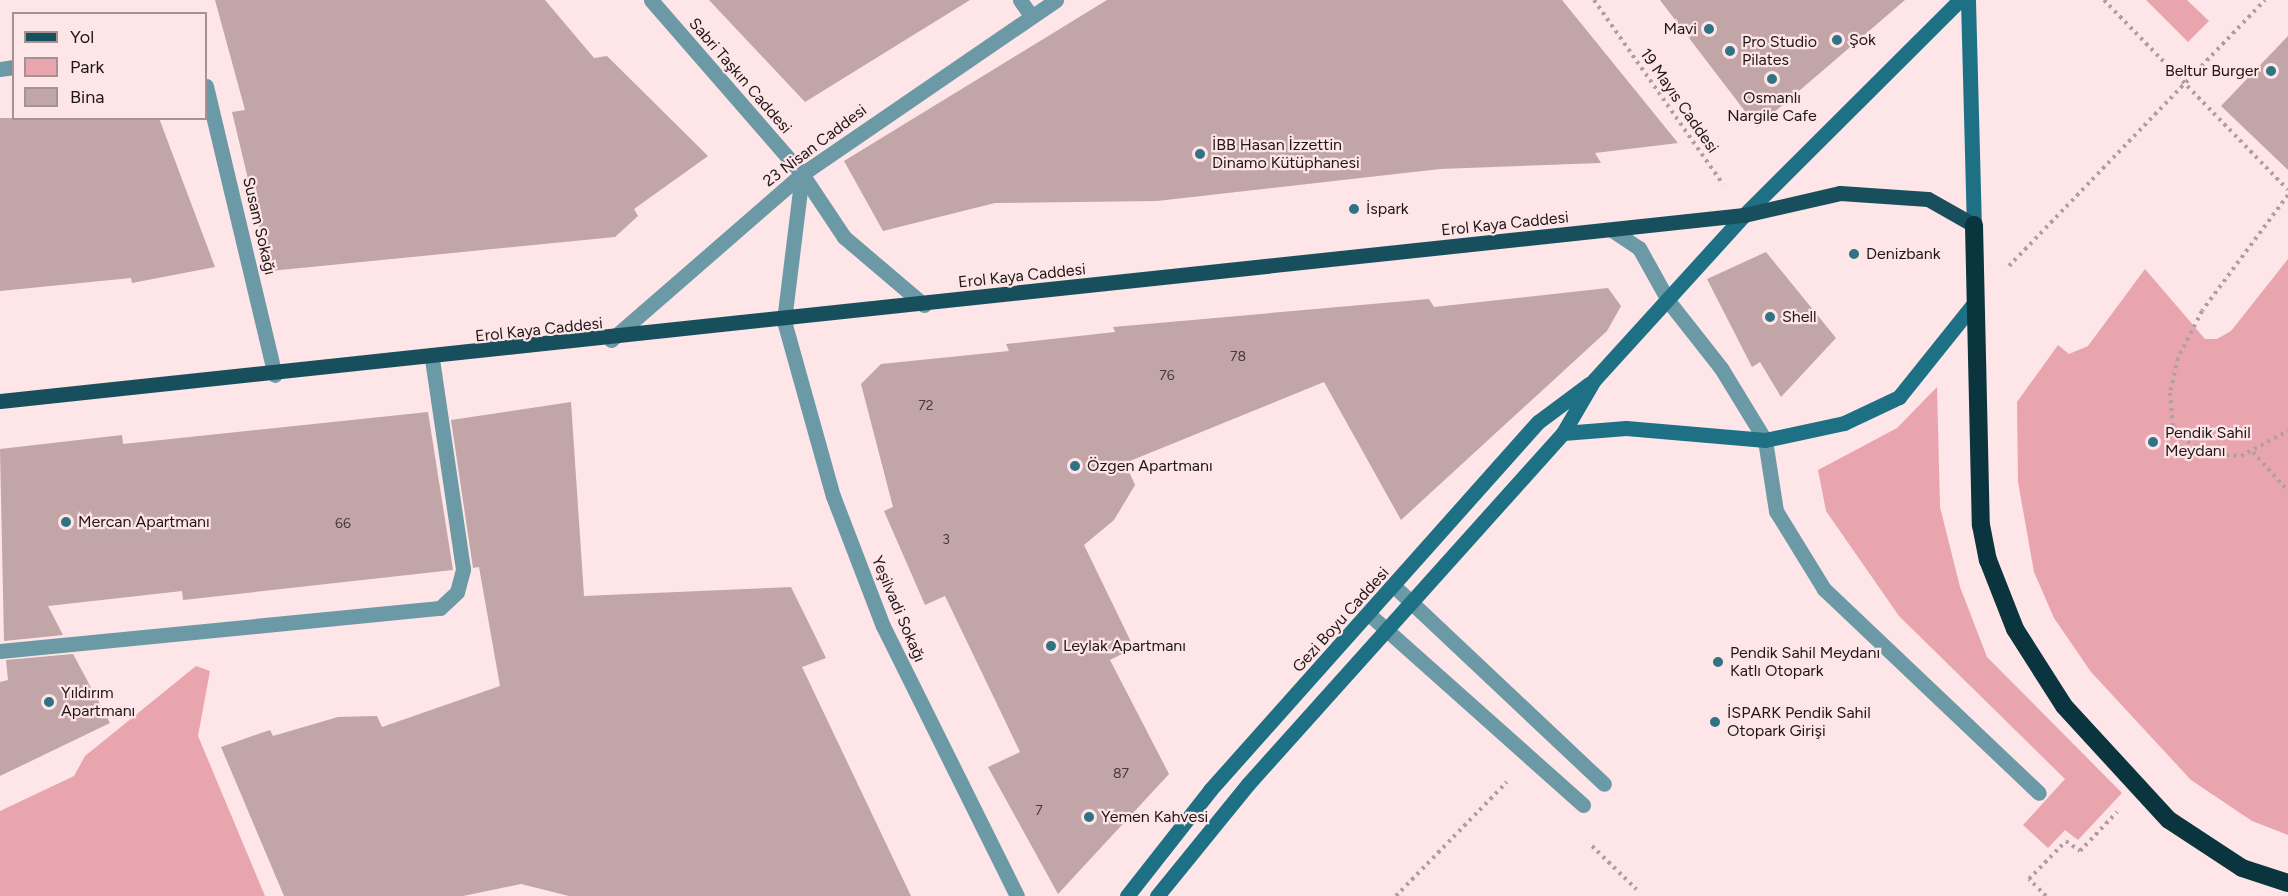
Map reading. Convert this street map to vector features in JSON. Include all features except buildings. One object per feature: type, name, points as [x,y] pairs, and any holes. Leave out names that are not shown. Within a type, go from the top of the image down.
[{"type":"highway","points":[[1974,225],[1982,525],[1988,560],[2032,657],[2064,706],[2138,790],[2207,846],[2242,868],[2288,884]]},
{"type":"main road","name":"Erol Kaya Caddesi","points":[[0,401],[432,359],[1612,230],[1744,215],[1811,198],[1881,192],[1928,199],[1974,225]]},
{"type":"street","name":"Sabri Taşkın Caddesi","points":[[651,0],[802,174],[844,237],[924,305]]},
{"type":"street","points":[[1020,0],[1031,16]]},
{"type":"street","name":"23 Nisan Caddesi","points":[[611,340],[802,174],[1056,0]]},
{"type":"street","points":[[1157,896],[1411,601],[1563,433],[1594,380],[1669,302],[1744,215],[1960,0]]},
{"type":"street","points":[[1968,0],[1974,225]]},
{"type":"street","name":"Susam Sokağı","points":[[207,90],[275,375]]},
{"type":"street","points":[[784,321],[802,174]]},
{"type":"street","points":[[1612,230],[1639,248],[1669,302],[1720,368],[1765,440],[1776,512],[1824,589],[2039,793]]},
{"type":"street","points":[[1563,433],[1626,428],[1765,440],[1844,423],[1899,397],[1976,301]]},
{"type":"street","name":"Yeşilvadi Sokağı","points":[[784,321],[833,496],[883,626],[1017,896]]},
{"type":"street","points":[[0,651],[440,608],[457,592],[463,568],[432,359]]},
{"type":"street","name":"Gezi Boyu Caddesi","points":[[1127,896],[1210,790],[1371,616],[1538,422],[1594,380]]},
{"type":"street","points":[[1395,587],[1604,784]]},
{"type":"street","points":[[1371,616],[1583,805]]},
{"type":"path","name":"19 Mayıs Caddesi","points":[[1594,0],[1744,215]]},
{"type":"path","points":[[2104,0],[2288,192],[2202,311],[2173,374],[2173,427],[2181,438],[2220,456],[2253,452],[2288,431]]},
{"type":"path","points":[[1976,301],[2265,0]]},
{"type":"path","points":[[2253,452],[2288,491]]},
{"type":"path","points":[[1396,896],[1513,775]]},
{"type":"path","points":[[2046,896],[2029,879],[2066,841],[2080,851],[2138,790]]},
{"type":"path","points":[[1592,846],[1636,889]]},
{"type":"green space","points":[[2146,0],[2187,0],[2209,21],[2188,42]]},
{"type":"green space","points":[[2288,259],[2288,835],[2252,821],[2191,780],[2091,672],[2054,618],[2034,572],[2018,482],[2017,402],[2058,345],[2069,354],[2088,346],[2145,269],[2205,339],[2217,339],[2231,331]]},
{"type":"green space","points":[[1937,387],[1940,507],[1960,587],[1987,657],[2122,793],[2078,840],[2065,830],[2048,848],[2023,825],[2065,779],[1899,616],[1826,511],[1818,470],[1897,428]]},
{"type":"green space","points":[[196,666],[210,671],[198,736],[265,896],[0,896],[0,811],[74,776],[85,756]]},
{"type":"place","name":"Mavi","points":[[1709,29]]},
{"type":"place","name":"Şok","points":[[1837,40]]},
{"type":"place","name":"Pro Studio Pilates","points":[[1730,51]]},
{"type":"place","name":"Beltur Burger","points":[[2271,71]]},
{"type":"place","name":"Osmanlı Nargile Cafe","points":[[1772,79]]},
{"type":"place","name":"İBB Hasan İzzettin Dinamo Kütüphanesi","points":[[1200,154]]},
{"type":"place","name":"İspark","points":[[1354,209]]},
{"type":"place","name":"Denizbank","points":[[1854,254]]},
{"type":"place","name":"Shell","points":[[1770,317]]},
{"type":"place","name":"Pendik Sahil Meydanı","points":[[2153,442]]},
{"type":"place","name":"Özgen Apartmanı","points":[[1075,466]]},
{"type":"place","name":"Mercan Apartmanı","points":[[66,522]]},
{"type":"place","name":"Leylak Apartmanı","points":[[1051,646]]},
{"type":"place","name":"Pendik Sahil Meydanı Katlı Otopark","points":[[1718,662]]},
{"type":"place","name":"Yıldırım Apartmanı","points":[[49,702]]},
{"type":"place","name":"İSPARK Pendik Sahil Otopark Girişi","points":[[1715,722]]},
{"type":"place","name":"Yemen Kahvesi","points":[[1089,817]]}]
